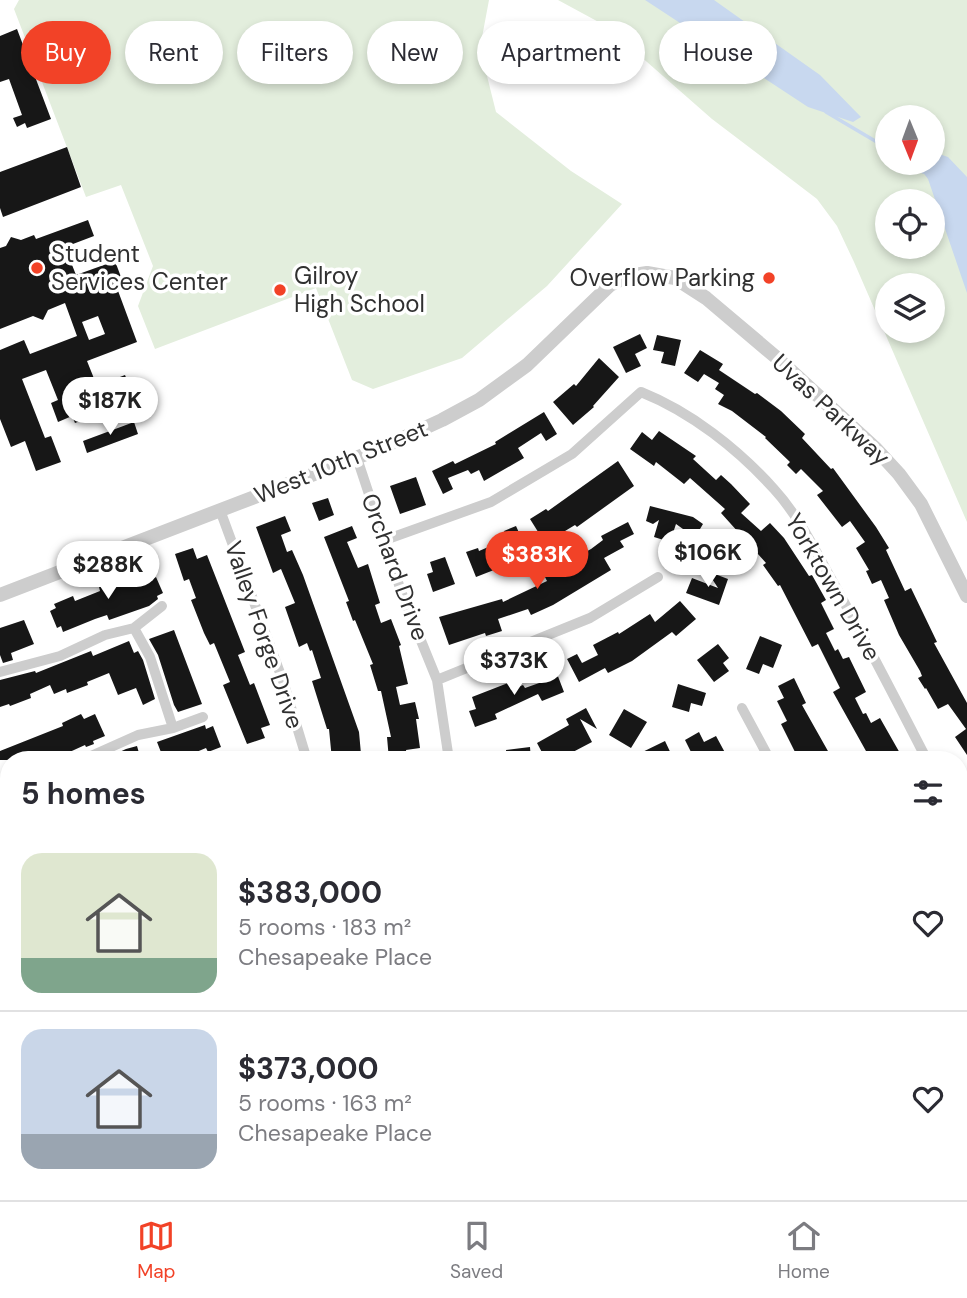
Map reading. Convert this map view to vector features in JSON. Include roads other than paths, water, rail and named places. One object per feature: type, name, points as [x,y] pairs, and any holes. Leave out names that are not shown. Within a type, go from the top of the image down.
[{"type":"street","name":"West 10th Street","points":[[0,595],[357,458],[432,425],[479,400],[542,352],[610,285],[628,276],[647,273]]},
{"type":"street","name":"Uvas Parkway","points":[[647,273],[675,278],[706,298],[777,358],[876,449],[921,504],[967,596]]},
{"type":"street","name":"Yorktown Drive","points":[[385,540],[491,502],[572,454],[641,392],[667,402],[724,442],[775,490],[804,531],[849,610],[922,751]]},
{"type":"street","name":"Orchard Drive","points":[[357,458],[402,594],[437,680],[448,751]]},
{"type":"street","name":"Valley Forge Drive","points":[[220,510],[283,681],[304,751]]},
{"type":"street","points":[[437,680],[590,618],[658,577]]},
{"type":"street","points":[[0,672],[60,656],[105,635],[134,628],[162,606]]},
{"type":"street","points":[[134,628],[150,657],[173,728]]},
{"type":"street","points":[[742,708],[765,751]]},
{"type":"street","points":[[102,751],[138,735],[173,728],[203,717]]},
{"type":"water","points":[[645,0],[714,0],[744,21],[677,21]]},
{"type":"water","points":[[777,45],[820,75],[861,117],[853,122],[808,107],[773,84],[777,84]]},
{"type":"water","points":[[945,156],[967,177],[967,293],[945,229],[945,189],[931,189],[925,175],[945,175]]},
{"type":"waterway","points":[[826,112],[875,141]]},
{"type":"place","name":"Student Services Center","points":[[37,268]]},
{"type":"place","name":"Overflow Parking","points":[[769,278]]},
{"type":"place","name":"Gilroy High School","points":[[280,290]]}]
